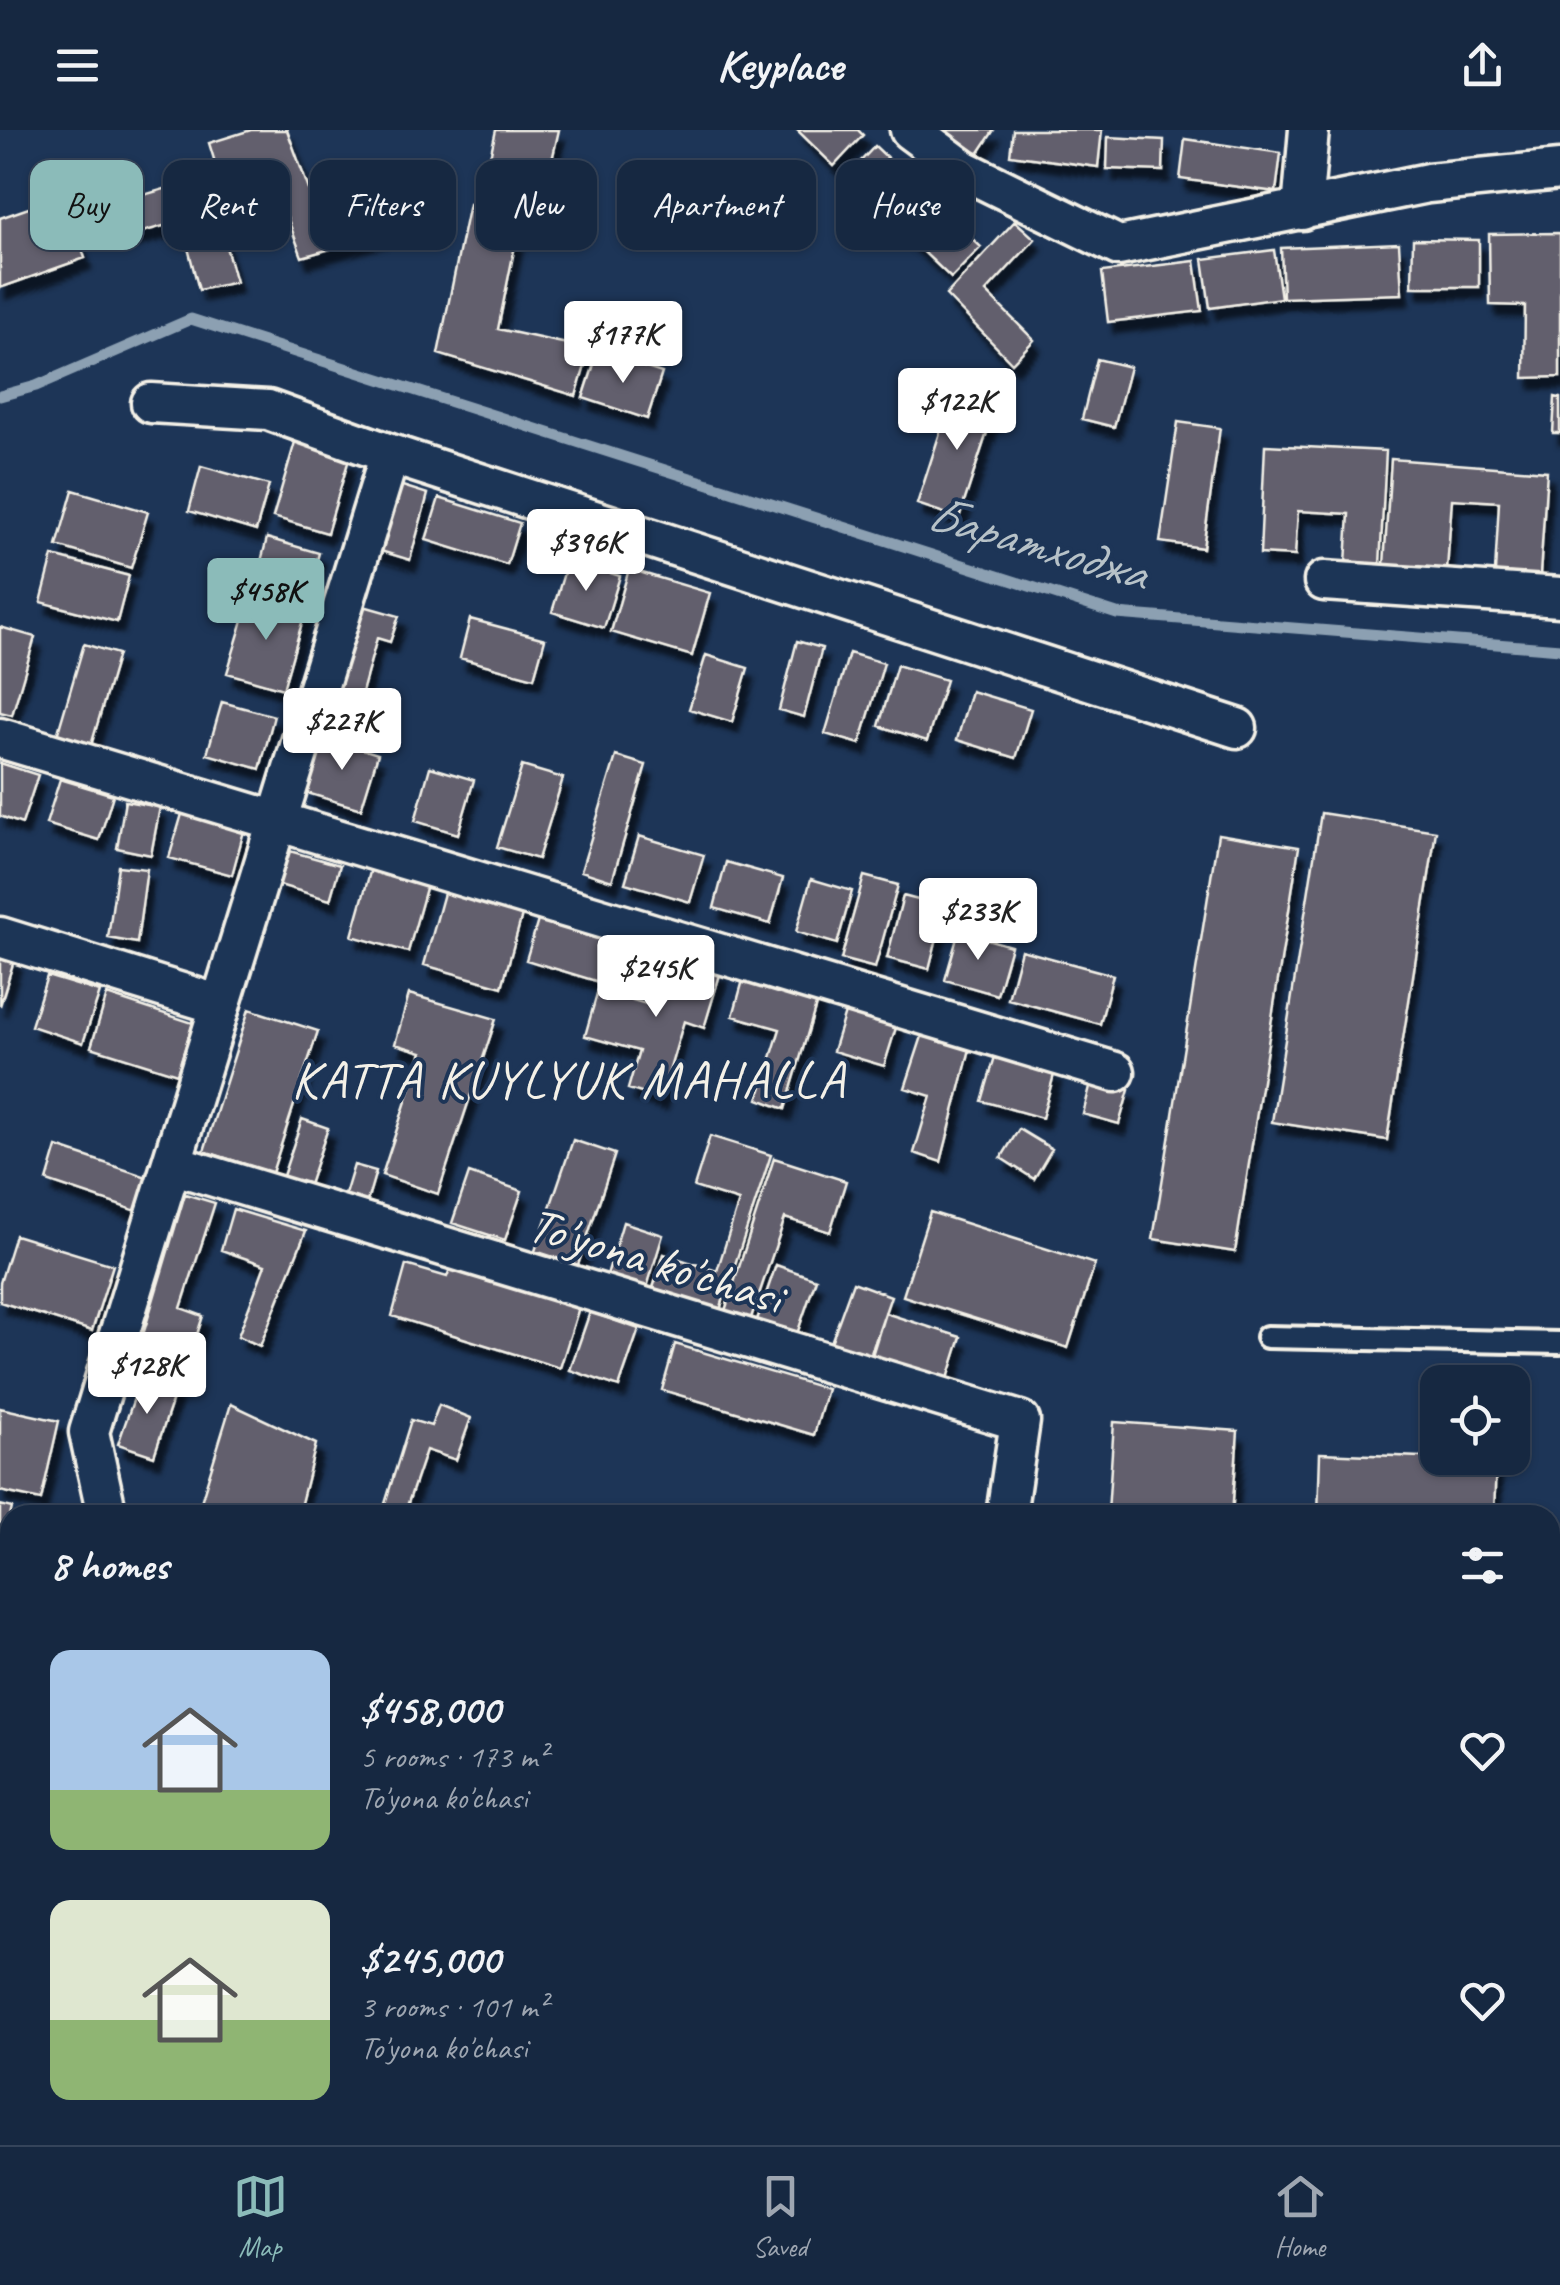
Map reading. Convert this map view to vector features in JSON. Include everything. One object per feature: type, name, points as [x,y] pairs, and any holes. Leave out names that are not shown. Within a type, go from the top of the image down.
[{"type":"street","points":[[910,130],[964,170],[1119,246],[1428,183],[1560,170]]},
{"type":"street","points":[[1302,210],[1309,130]]},
{"type":"street","points":[[151,403],[268,410],[390,454],[1237,728]]},
{"type":"street","points":[[105,1505],[90,1432],[390,454]]},
{"type":"street","points":[[1324,580],[1560,597]]},
{"type":"street","points":[[0,738],[1115,1072]]},
{"type":"street","points":[[0,936],[220,1005]]},
{"type":"street","name":"To'yona ko'chasi","points":[[172,1164],[1020,1421],[1007,1505]]},
{"type":"lane","points":[[1267,1336],[1560,1342]]},
{"type":"building","points":[[251,130],[287,130],[310,193],[310,250],[327,250],[302,257],[290,225],[290,160],[214,160],[209,143]]},
{"type":"building","points":[[496,130],[559,130],[552,160],[489,160]]},
{"type":"building","points":[[797,130],[858,130],[863,135],[834,166]]},
{"type":"building","points":[[943,130],[994,130],[978,154]]},
{"type":"building","points":[[1013,130],[1102,130],[1098,167],[1010,155]]},
{"type":"building","points":[[1108,137],[1164,140],[1163,171],[1107,169]]},
{"type":"building","points":[[1185,139],[1281,153],[1276,192],[1180,179]]},
{"type":"building","points":[[875,146],[890,160],[862,160]]},
{"type":"building","points":[[163,189],[163,226],[143,232],[143,195]]},
{"type":"building","points":[[469,204],[476,206],[476,250],[514,250],[498,329],[590,349],[576,396],[438,354]]},
{"type":"building","points":[[30,208],[30,250],[82,250],[85,258],[0,288],[0,218]]},
{"type":"building","points":[[1015,221],[1035,239],[986,292],[1034,340],[1012,363],[946,295]]},
{"type":"building","points":[[1560,233],[1560,377],[1524,378],[1525,306],[1490,305],[1489,234]]},
{"type":"building","points":[[1413,239],[1479,240],[1479,287],[1412,287]]},
{"type":"building","points":[[974,240],[981,247],[951,278],[922,250],[974,250]]},
{"type":"building","points":[[1399,243],[1402,294],[1283,298],[1281,248]]},
{"type":"building","points":[[189,250],[227,250],[236,282],[199,290]]},
{"type":"building","points":[[1274,250],[1281,298],[1210,308],[1203,259]]},
{"type":"building","points":[[1195,261],[1202,311],[1108,322],[1102,272]]},
{"type":"building","points":[[598,352],[662,373],[647,419],[583,398]]},
{"type":"building","points":[[1097,359],[1130,367],[1114,427],[1082,419]]},
{"type":"building","points":[[954,389],[997,402],[959,518],[917,504]]},
{"type":"building","points":[[1555,397],[1560,398],[1560,433],[1553,433]]},
{"type":"building","points":[[1178,422],[1220,428],[1203,548],[1160,542]]},
{"type":"building","points":[[295,442],[349,459],[327,533],[273,517]]},
{"type":"building","points":[[1265,445],[1386,451],[1380,565],[1346,563],[1349,514],[1298,511],[1295,556],[1260,554]]},
{"type":"building","points":[[1391,459],[1547,471],[1540,575],[1495,572],[1499,502],[1452,499],[1447,570],[1384,565]]},
{"type":"building","points":[[201,466],[269,485],[256,531],[189,511]]},
{"type":"building","points":[[393,483],[428,494],[410,560],[374,549]]},
{"type":"building","points":[[73,490],[148,512],[131,568],[57,546]]},
{"type":"building","points":[[439,498],[520,523],[507,565],[426,540]]},
{"type":"building","points":[[267,538],[319,553],[305,603],[254,589]]},
{"type":"building","points":[[53,556],[129,576],[117,622],[41,602]]},
{"type":"building","points":[[568,560],[620,576],[604,628],[552,612]]},
{"type":"building","points":[[629,569],[710,593],[692,656],[611,632]]},
{"type":"building","points":[[250,597],[305,612],[283,689],[227,673]]},
{"type":"building","points":[[360,605],[399,616],[390,642],[377,638],[353,725],[328,717]]},
{"type":"building","points":[[470,619],[545,639],[534,678],[460,658]]},
{"type":"building","points":[[0,627],[35,637],[12,715],[0,712]]},
{"type":"building","points":[[797,641],[822,648],[804,717],[779,710]]},
{"type":"building","points":[[84,644],[118,654],[90,749],[56,739]]},
{"type":"building","points":[[849,653],[884,663],[860,744],[825,734]]},
{"type":"building","points":[[706,655],[748,668],[732,722],[689,709]]},
{"type":"building","points":[[897,665],[946,680],[927,741],[879,726]]},
{"type":"building","points":[[971,691],[1031,709],[1016,758],[957,740]]},
{"type":"building","points":[[222,702],[274,716],[260,769],[207,754]]},
{"type":"building","points":[[324,737],[378,754],[361,809],[307,793]]},
{"type":"building","points":[[616,756],[646,765],[612,881],[581,871]]},
{"type":"building","points":[[0,763],[38,775],[22,824],[0,816]]},
{"type":"building","points":[[522,766],[563,778],[538,859],[497,847]]},
{"type":"building","points":[[430,767],[474,780],[458,834],[415,821]]},
{"type":"building","points":[[60,779],[113,795],[99,840],[46,824]]},
{"type":"building","points":[[125,801],[160,807],[151,855],[117,848]]},
{"type":"building","points":[[1321,813],[1436,831],[1387,1140],[1272,1122]]},
{"type":"building","points":[[182,814],[244,831],[232,875],[169,858]]},
{"type":"building","points":[[1218,834],[1299,847],[1235,1252],[1153,1239]]},
{"type":"building","points":[[639,836],[704,855],[690,902],[625,883]]},
{"type":"building","points":[[286,850],[340,865],[330,900],[276,884]]},
{"type":"building","points":[[726,862],[783,878],[770,924],[714,908]]},
{"type":"building","points":[[372,865],[428,881],[408,952],[352,936]]},
{"type":"building","points":[[118,866],[147,869],[137,943],[108,938]]},
{"type":"building","points":[[864,876],[898,885],[875,968],[841,959]]},
{"type":"building","points":[[811,879],[852,891],[837,944],[796,932]]},
{"type":"building","points":[[446,886],[524,908],[502,987],[424,965]]},
{"type":"building","points":[[903,896],[945,907],[929,969],[887,958]]},
{"type":"building","points":[[540,914],[613,935],[599,982],[526,960]]},
{"type":"building","points":[[959,931],[1011,946],[997,995],[945,980]]},
{"type":"building","points":[[1021,950],[1113,975],[1100,1024],[1008,999]]},
{"type":"building","points":[[0,953],[15,957],[0,1006]]},
{"type":"building","points":[[664,954],[721,971],[704,1028],[684,1021],[661,1099],[628,1089],[639,1051],[585,1036],[598,990],[650,1005]]},
{"type":"building","points":[[745,973],[819,995],[785,1109],[758,1099],[780,1029],[733,1016]]},
{"type":"building","points":[[47,976],[100,992],[83,1043],[31,1026]]},
{"type":"building","points":[[409,994],[496,1019],[438,1194],[382,1175],[422,1052],[395,1044]]},
{"type":"building","points":[[107,995],[193,1023],[177,1074],[91,1047]]},
{"type":"building","points":[[847,1006],[898,1021],[884,1066],[833,1051]]},
{"type":"building","points":[[249,1009],[318,1031],[272,1173],[204,1151]]},
{"type":"building","points":[[924,1030],[971,1045],[941,1162],[914,1153],[931,1096],[905,1088]]},
{"type":"building","points":[[996,1053],[1055,1071],[1042,1118],[982,1101]]},
{"type":"building","points":[[1092,1079],[1129,1090],[1119,1124],[1083,1114]]},
{"type":"building","points":[[302,1119],[328,1128],[308,1188],[282,1179]]},
{"type":"building","points":[[1019,1129],[1052,1149],[1034,1179],[1001,1158]]},
{"type":"building","points":[[710,1136],[771,1155],[720,1310],[653,1288],[664,1254],[717,1271],[739,1201],[694,1187]]},
{"type":"building","points":[[573,1140],[615,1154],[578,1265],[535,1251]]},
{"type":"building","points":[[57,1147],[153,1179],[142,1213],[47,1181]]},
{"type":"building","points":[[774,1158],[846,1181],[830,1232],[785,1218],[751,1318],[725,1311]]},
{"type":"building","points":[[354,1165],[376,1171],[366,1205],[344,1198]]},
{"type":"building","points":[[469,1173],[522,1191],[505,1240],[452,1223]]},
{"type":"building","points":[[185,1194],[215,1203],[181,1308],[203,1316],[191,1353],[143,1335]]},
{"type":"building","points":[[233,1209],[306,1231],[260,1346],[238,1336],[265,1265],[221,1250]]},
{"type":"building","points":[[930,1212],[1095,1264],[1068,1348],[903,1296]]},
{"type":"building","points":[[623,1222],[663,1235],[647,1287],[607,1275]]},
{"type":"building","points":[[15,1235],[113,1265],[92,1331],[0,1302],[0,1283]]},
{"type":"building","points":[[452,1263],[580,1304],[560,1368],[392,1316],[406,1265],[447,1277]]},
{"type":"building","points":[[776,1265],[816,1279],[797,1334],[757,1320]]},
{"type":"building","points":[[853,1282],[891,1296],[868,1362],[829,1348]]},
{"type":"building","points":[[590,1312],[639,1329],[619,1387],[570,1370]]},
{"type":"building","points":[[885,1313],[961,1337],[946,1385],[870,1362]]},
{"type":"building","points":[[675,1344],[827,1389],[814,1435],[662,1390]]},
{"type":"building","points":[[141,1378],[176,1390],[154,1456],[118,1444]]},
{"type":"building","points":[[231,1404],[316,1444],[301,1505],[200,1505]]},
{"type":"building","points":[[439,1405],[471,1418],[456,1460],[426,1450],[407,1505],[385,1505],[411,1420],[431,1426]]},
{"type":"building","points":[[0,1408],[59,1421],[41,1500],[0,1491]]},
{"type":"building","points":[[1114,1422],[1238,1431],[1233,1505],[1108,1505]]},
{"type":"building","points":[[1320,1453],[1420,1457],[1420,1475],[1495,1475],[1494,1505],[1318,1505]]},
{"type":"waterway","name":"Баратходжа","points":[[0,396],[36,386],[191,319],[1117,614],[1560,649]]},
{"type":"district","name":"KATTA KUYLYUK MAHALLA","points":[[569,1079]]}]
